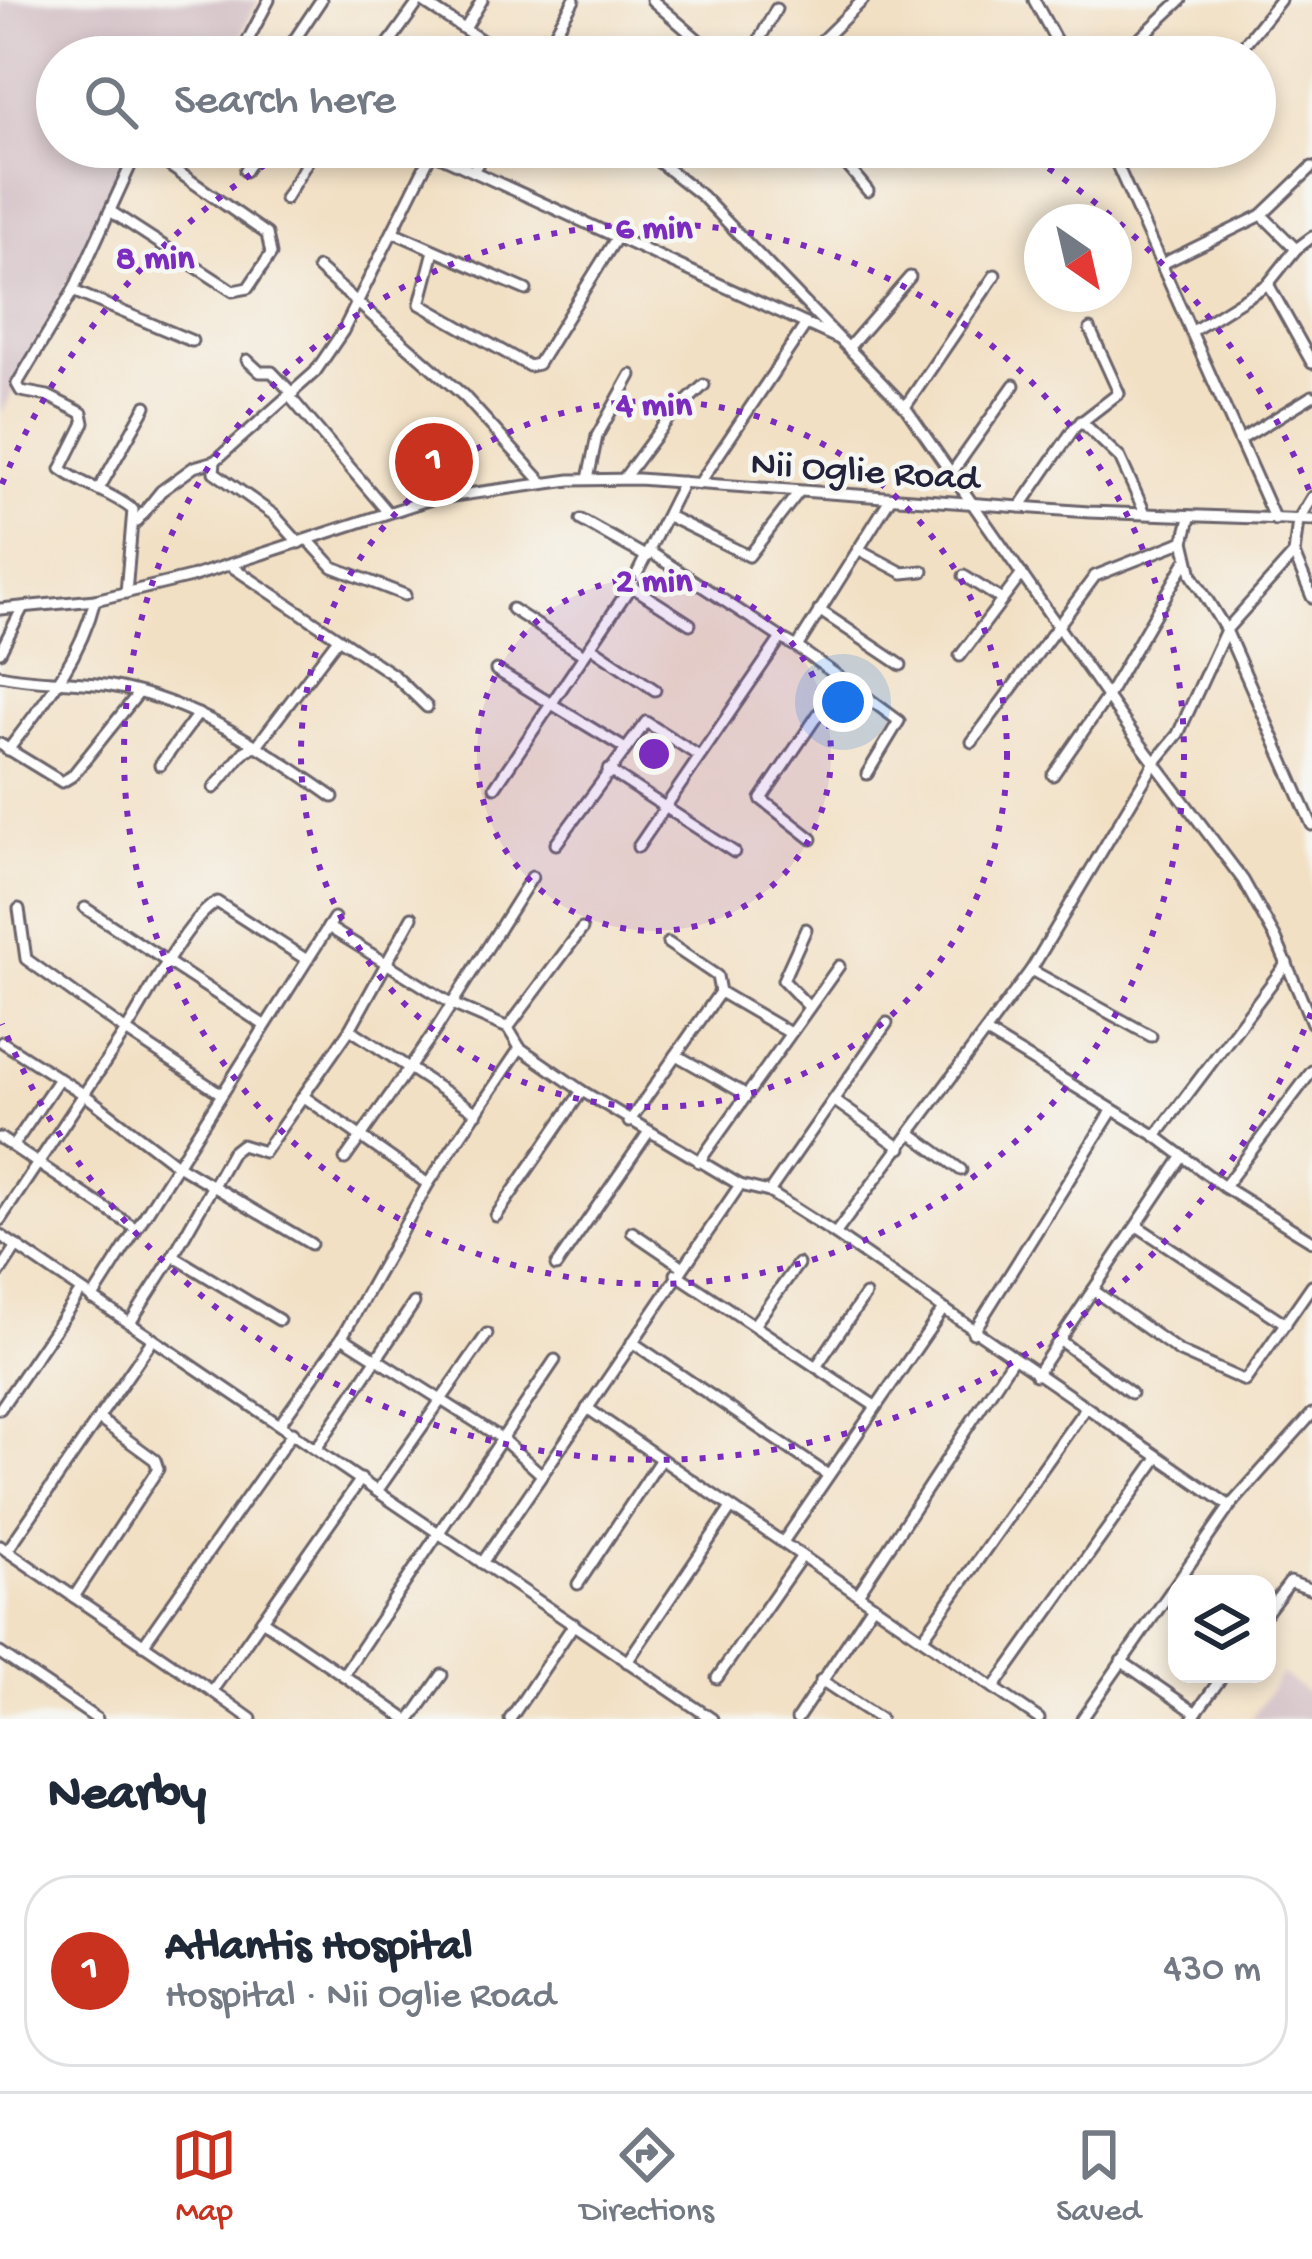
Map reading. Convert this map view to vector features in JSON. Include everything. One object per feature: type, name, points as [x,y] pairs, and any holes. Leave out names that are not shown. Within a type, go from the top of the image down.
[{"type":"street","points":[[250,36],[268,0]]},
{"type":"street","points":[[297,36],[322,0]]},
{"type":"street","points":[[394,36],[420,0],[475,36]]},
{"type":"street","points":[[464,29],[482,0]]},
{"type":"street","points":[[553,36],[574,0]]},
{"type":"street","points":[[652,0],[664,4],[697,36]]},
{"type":"street","points":[[826,36],[863,0]]},
{"type":"street","points":[[1034,0],[1054,36]]},
{"type":"street","points":[[1142,36],[1181,0]]},
{"type":"street","points":[[1251,36],[1280,0]]},
{"type":"street","points":[[764,36],[776,9]]},
{"type":"street","points":[[1162,264],[1262,215],[1312,167]]},
{"type":"street","points":[[126,593],[133,511],[100,487],[84,485],[61,469],[84,423],[82,413],[17,388],[73,291],[129,168]]},
{"type":"street","points":[[110,211],[233,291],[248,288],[272,254],[267,234],[173,168]]},
{"type":"street","points":[[285,199],[303,168]]},
{"type":"street","points":[[135,522],[161,491],[194,467],[215,460],[291,395],[333,348],[424,168]]},
{"type":"street","points":[[467,168],[846,344]]},
{"type":"street","points":[[671,168],[905,407],[953,471],[1107,697],[1260,909],[1312,1023]]},
{"type":"street","points":[[849,168],[868,191]]},
{"type":"street","points":[[1118,168],[1275,520]]},
{"type":"street","points":[[1262,215],[1296,248]]},
{"type":"street","points":[[393,232],[526,290]]},
{"type":"street","points":[[434,251],[420,304],[529,366],[538,364],[616,237]]},
{"type":"street","points":[[1191,332],[1268,284],[1296,248],[1312,237]]},
{"type":"street","points":[[318,268],[464,396],[543,483]]},
{"type":"street","points":[[905,407],[995,275]]},
{"type":"street","points":[[846,344],[910,277]]},
{"type":"street","points":[[1268,284],[1312,363]]},
{"type":"street","points":[[73,291],[192,341]]},
{"type":"street","points":[[699,484],[806,324]]},
{"type":"street","points":[[1020,507],[1081,421],[1119,393],[1090,329]]},
{"type":"street","points":[[247,359],[260,372],[272,372],[386,510]]},
{"type":"street","points":[[588,479],[597,436],[631,375]]},
{"type":"street","points":[[624,478],[668,419],[704,385]]},
{"type":"street","points":[[953,471],[1014,386]]},
{"type":"street","points":[[1240,440],[1312,396]]},
{"type":"street","points":[[100,487],[146,406]]},
{"type":"street","points":[[1081,421],[1115,451],[1145,514]]},
{"type":"street","points":[[215,460],[214,472],[274,515],[333,567],[405,595]]},
{"type":"street","name":"Nii Oglie Road","points":[[0,609],[126,593],[231,566],[386,510],[588,479],[1190,518],[1312,520]]},
{"type":"street","points":[[495,787],[631,586],[683,482]]},
{"type":"street","points":[[668,516],[749,556],[798,493]]},
{"type":"street","points":[[1312,497],[1298,520],[1294,554],[1312,597]]},
{"type":"street","points":[[797,647],[890,499]]},
{"type":"street","points":[[1190,518],[1184,541],[1186,559],[1226,630],[1312,825]]},
{"type":"street","points":[[581,520],[649,555],[797,647],[899,721],[867,774]]},
{"type":"street","points":[[972,742],[1102,570],[1184,541]]},
{"type":"street","points":[[858,549],[903,573],[923,571]]},
{"type":"street","points":[[835,1234],[987,1034],[1155,762],[1178,734],[1226,630],[1294,554]]},
{"type":"street","points":[[1053,776],[1107,697],[1186,559]]},
{"type":"street","points":[[231,566],[395,676],[427,706]]},
{"type":"street","points":[[960,656],[1022,574]]},
{"type":"street","points":[[964,576],[1002,600]]},
{"type":"street","points":[[631,586],[690,624]]},
{"type":"street","points":[[95,600],[86,635],[60,682],[4,747],[62,782],[72,776],[137,695]]},
{"type":"street","points":[[0,652],[23,608]]},
{"type":"street","points":[[512,609],[655,690]]},
{"type":"street","points":[[819,610],[901,664]]},
{"type":"street","points":[[638,848],[782,638]]},
{"type":"street","points":[[214,788],[244,752],[258,744],[338,640]]},
{"type":"street","points":[[496,670],[624,748]]},
{"type":"street","points":[[0,675],[112,686],[166,699],[258,744],[333,797]]},
{"type":"street","points":[[812,839],[765,808],[761,799],[842,680]]},
{"type":"street","points":[[160,765],[198,714]]},
{"type":"street","points":[[556,844],[646,722],[699,756]]},
{"type":"street","points":[[608,770],[734,852]]},
{"type":"street","points":[[345,1159],[410,1069],[532,877]]},
{"type":"street","points":[[0,1220],[206,908],[217,902],[307,960]]},
{"type":"street","points":[[86,908],[264,1025]]},
{"type":"street","points":[[19,909],[26,958],[220,1093]]},
{"type":"street","points":[[130,1323],[173,1256],[211,1183],[236,1148],[264,1152],[350,1029],[389,967],[412,917]]},
{"type":"street","points":[[92,1299],[174,1163],[331,923],[389,967],[452,1004],[508,1028],[520,1048],[629,1122],[740,1185],[769,1192],[835,1234],[1230,1506]]},
{"type":"street","points":[[508,1028],[582,929]]},
{"type":"street","points":[[806,929],[783,980],[809,1007]]},
{"type":"street","points":[[629,1122],[719,992],[717,976],[668,943]]},
{"type":"street","points":[[1156,1136],[1287,963]]},
{"type":"street","points":[[699,1162],[838,966]]},
{"type":"street","points":[[1030,970],[1151,1036]]},
{"type":"street","points":[[719,992],[790,1034]]},
{"type":"street","points":[[769,1192],[887,1023]]},
{"type":"street","points":[[350,1029],[477,1112]]},
{"type":"street","points":[[987,1034],[1156,1136],[1224,1187],[1312,1241]]},
{"type":"street","points":[[2,1042],[85,1095],[174,1163],[311,1244]]},
{"type":"street","points":[[280,1424],[342,1337],[428,1184],[520,1048]]},
{"type":"street","points":[[676,1055],[747,1095]]},
{"type":"street","points":[[1224,1187],[1312,1071]]},
{"type":"street","points":[[13,1146],[58,1080]]},
{"type":"street","points":[[496,1216],[582,1091]]},
{"type":"street","points":[[303,1096],[428,1184]]},
{"type":"street","points":[[836,1101],[901,1148]]},
{"type":"street","points":[[973,1333],[1112,1112]]},
{"type":"street","points":[[556,1266],[648,1133]]},
{"type":"street","points":[[912,1134],[961,1170]]},
{"type":"street","points":[[0,1138],[135,1228]]},
{"type":"street","points":[[1036,1375],[1183,1156]]},
{"type":"street","points":[[482,1563],[740,1185]]},
{"type":"street","points":[[1137,1226],[1286,1324]]},
{"type":"street","points":[[632,1232],[754,1325],[875,1406]]},
{"type":"street","points":[[0,1235],[712,1719]]},
{"type":"street","points":[[0,1273],[17,1246]]},
{"type":"street","points":[[173,1256],[279,1320]]},
{"type":"street","points":[[754,1325],[798,1264]]},
{"type":"street","points":[[1093,1291],[1180,1352],[1246,1381],[1312,1286]]},
{"type":"street","points":[[0,1409],[81,1292]]},
{"type":"street","points":[[816,1366],[865,1295]]},
{"type":"street","points":[[316,1449],[414,1303]]},
{"type":"street","points":[[783,1542],[942,1311]]},
{"type":"street","points":[[378,1490],[487,1334]]},
{"type":"street","points":[[342,1337],[380,1356],[501,1438],[542,1475]]},
{"type":"street","points":[[154,1339],[3,1549],[251,1719]]},
{"type":"street","points":[[1059,1340],[1131,1393]]},
{"type":"street","points":[[632,1342],[828,1475]]},
{"type":"street","points":[[343,1675],[555,1360]]},
{"type":"street","points":[[858,1594],[1012,1360]]},
{"type":"street","points":[[923,1638],[1086,1406]]},
{"type":"street","points":[[587,1408],[1039,1719]]},
{"type":"street","points":[[1082,1719],[1230,1506],[1312,1414]]},
{"type":"street","points":[[74,1597],[158,1468],[155,1460],[99,1419]]},
{"type":"street","points":[[143,1646],[293,1432]]},
{"type":"street","points":[[578,1584],[661,1459]]},
{"type":"street","points":[[994,1688],[1157,1459]]},
{"type":"street","points":[[212,1691],[361,1479]]},
{"type":"street","points":[[627,1662],[731,1508]]},
{"type":"street","points":[[717,1678],[802,1556]]},
{"type":"street","points":[[1276,1600],[1290,1582],[1312,1590]]},
{"type":"street","points":[[797,1719],[873,1605]]},
{"type":"street","points":[[262,1620],[408,1719],[442,1675]]},
{"type":"street","points":[[510,1719],[574,1624]]},
{"type":"street","points":[[0,1653],[97,1719]]},
{"type":"street","points":[[1121,1661],[1194,1716],[1218,1683]]},
{"type":"street","points":[[821,1680],[880,1719]]},
{"type":"street","points":[[223,1719],[232,1706]]},
{"type":"shaded area","points":[[1,0],[258,0],[241,36],[36,36],[36,168],[125,168],[0,417]]},
{"type":"shaded area","points":[[439,432],[468,488],[427,493],[412,464]]},
{"type":"shaded area","points":[[1281,1674],[1312,1696],[1312,1719],[1251,1719]]},
{"type":"place","name":"Atlantis Hospital","points":[[434,462]]}]
